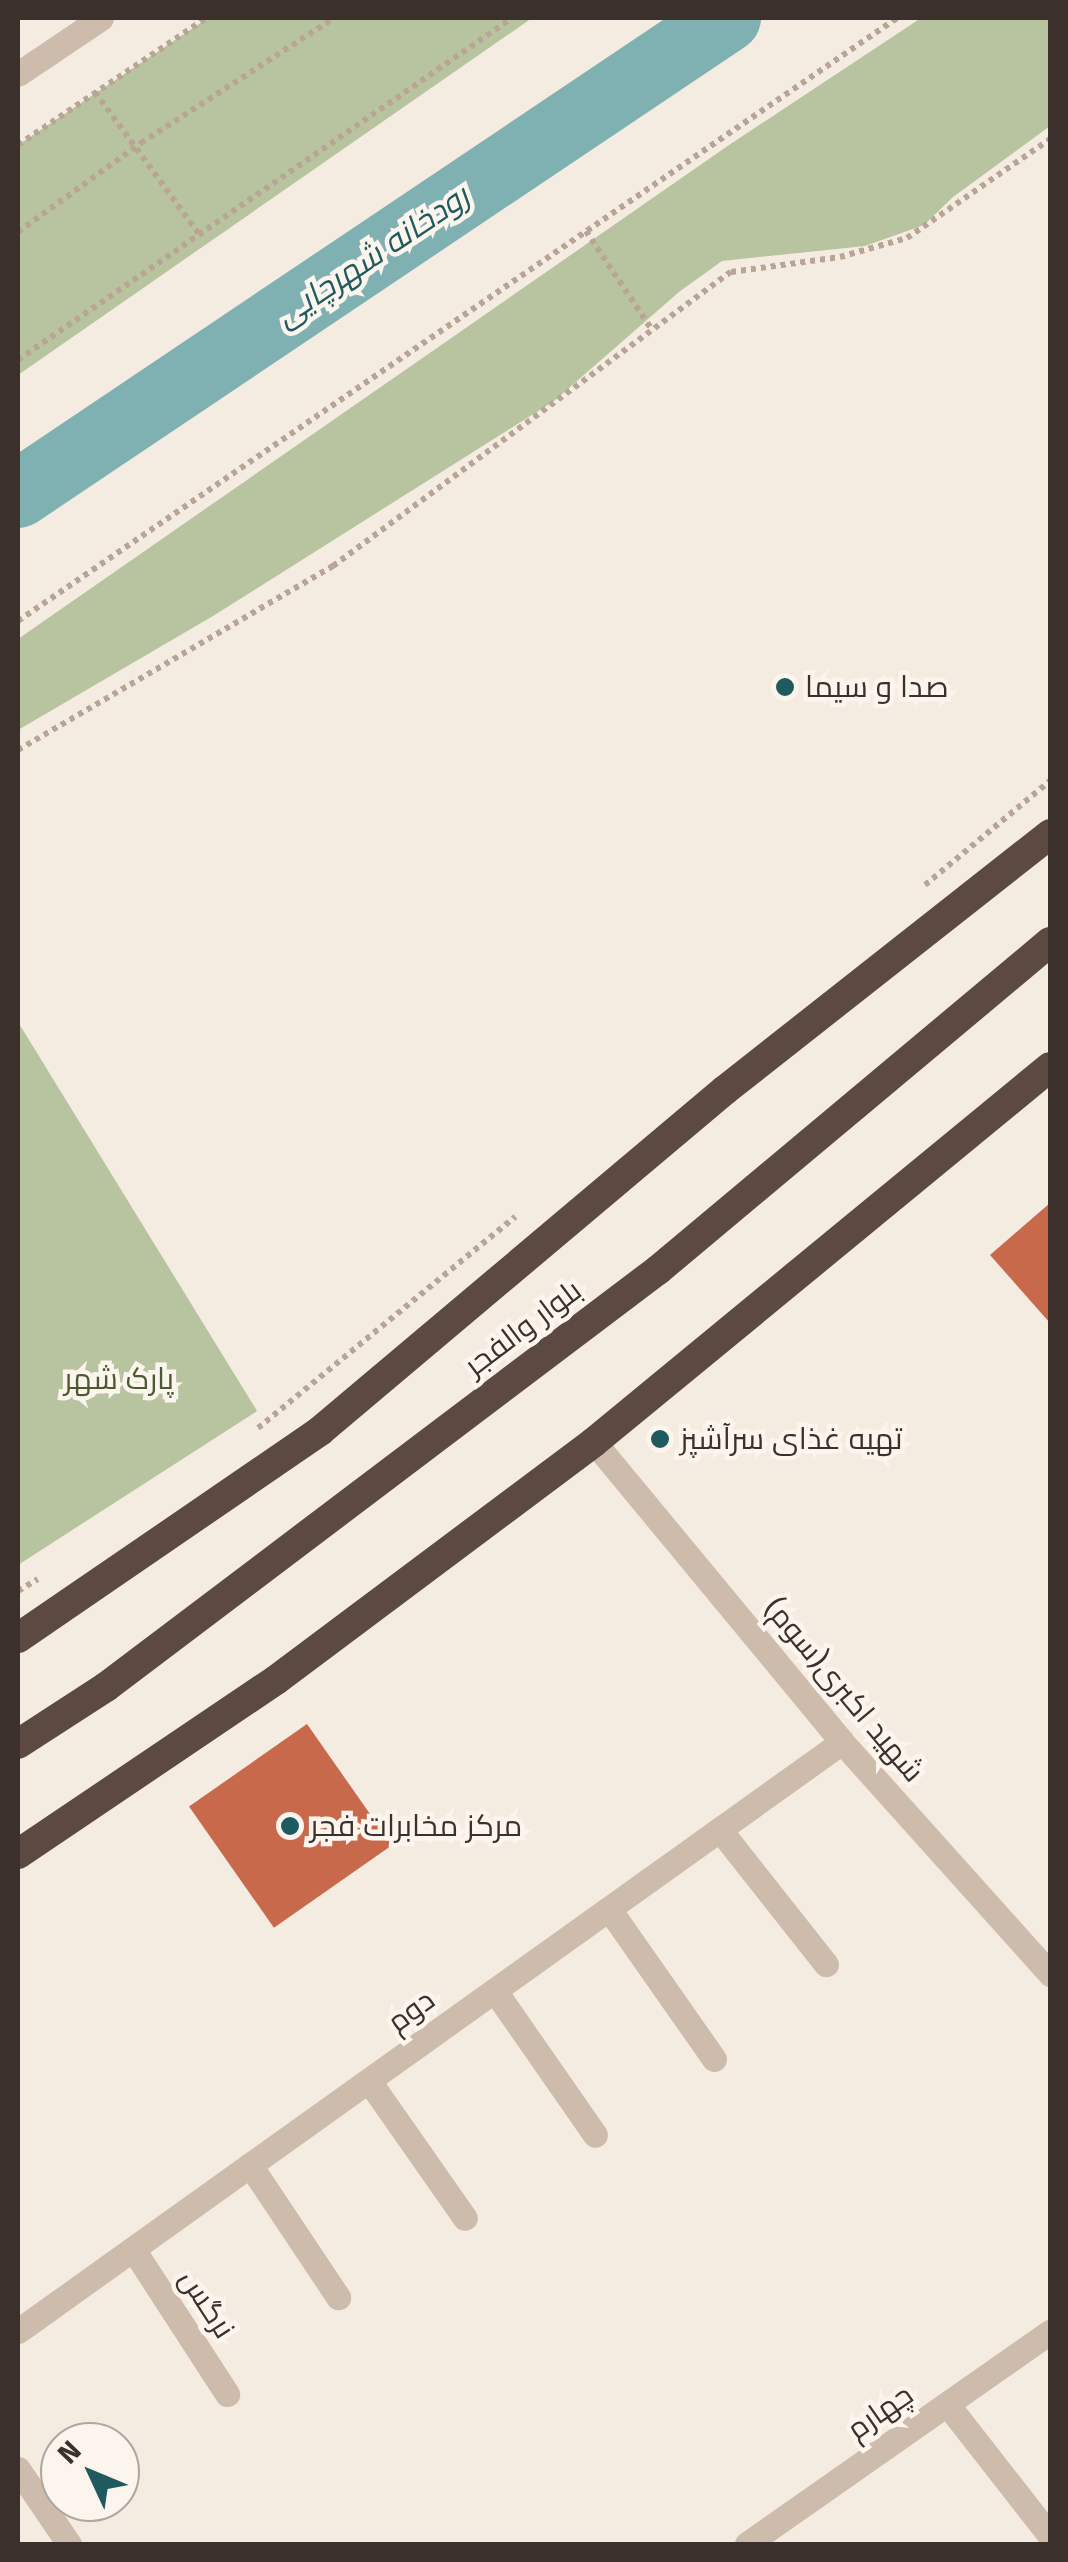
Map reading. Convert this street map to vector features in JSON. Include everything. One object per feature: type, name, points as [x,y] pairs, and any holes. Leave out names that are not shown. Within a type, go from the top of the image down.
[{"type":"highway","points":[[18,1638],[320,1431],[725,1090],[1050,834]]},
{"type":"highway","name":"بلوار والفجر","points":[[18,1744],[106,1687],[658,1270],[1050,942]]},
{"type":"highway","points":[[18,1854],[276,1680],[594,1442],[1050,1067]]},
{"type":"street","points":[[18,74],[102,18]]},
{"type":"street","name":"شهید اکبری(سوم)","points":[[594,1442],[842,1742],[1050,1974]]},
{"type":"street","name":"دوم","points":[[18,2331],[842,1742]]},
{"type":"street","points":[[720,1830],[826,1964]]},
{"type":"street","points":[[609,1909],[714,2059]]},
{"type":"street","points":[[495,1990],[595,2135]]},
{"type":"street","points":[[369,2081],[466,2218]]},
{"type":"street","points":[[250,2165],[338,2296]]},
{"type":"street","name":"نرگس","points":[[132,2249],[227,2394]]},
{"type":"street","name":"چهارم","points":[[747,2544],[1050,2332]]},
{"type":"street","points":[[947,2404],[1050,2536]]},
{"type":"street","points":[[18,2469],[69,2544]]},
{"type":"path","points":[[18,145],[206,18]]},
{"type":"path","points":[[18,232],[134,149],[334,18]]},
{"type":"path","points":[[18,360],[512,18]]},
{"type":"path","points":[[18,621],[896,18]]},
{"type":"path","points":[[95,92],[199,234]]},
{"type":"path","points":[[18,750],[333,566],[731,272],[840,258],[908,238],[1050,138]]},
{"type":"path","points":[[586,231],[652,330]]},
{"type":"path","points":[[924,886],[1050,780]]},
{"type":"path","points":[[245,1438],[526,1209]]},
{"type":"path","points":[[18,1591],[49,1573]]},
{"type":"green space","points":[[208,18],[532,18],[18,375],[18,145]]},
{"type":"green space","points":[[921,18],[1050,18],[1050,126],[953,197],[924,225],[865,246],[722,261],[679,292],[554,401],[213,616],[18,730],[18,639],[729,145]]},
{"type":"green space","name":"پارک شهر","points":[[18,1022],[257,1411],[18,1565]]},
{"type":"building","points":[[1050,1203],[1050,1323],[990,1255]]},
{"type":"building","name":"مرکز مخابرات فجر","points":[[307,1724],[392,1845],[274,1928],[189,1807]]},
{"type":"waterway","name":"رودخانه شهرچایی","points":[[18,494],[727,18]]},
{"type":"place","name":"صدا و سیما","points":[[785,687]]},
{"type":"place","name":"تهیه غذای سرآشپز","points":[[660,1439]]},
{"type":"place","name":"مرکز مخابرات فجر","points":[[290,1826]]}]
